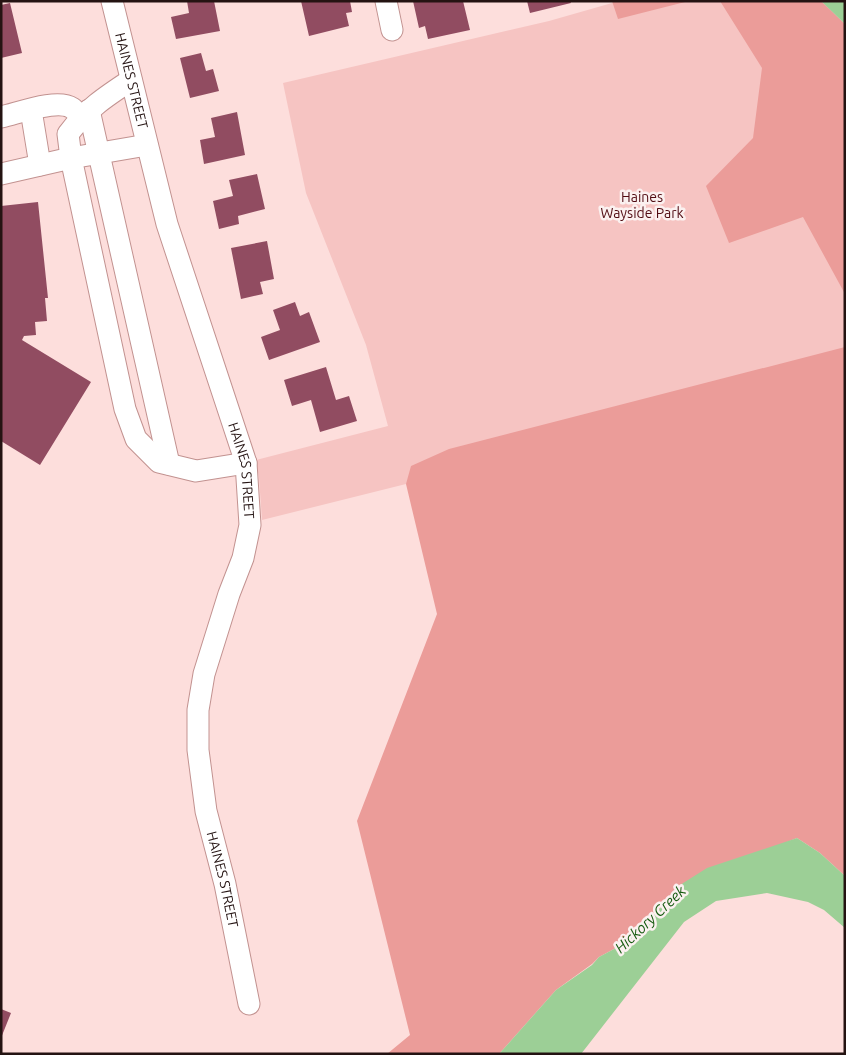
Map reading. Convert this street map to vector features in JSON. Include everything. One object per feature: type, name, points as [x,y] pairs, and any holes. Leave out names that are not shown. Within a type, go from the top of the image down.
[{"type":"street","name":"HAINES STREET","points":[[112,1],[167,224],[246,463],[250,525],[243,558],[229,594],[204,674],[198,710],[198,750],[206,811],[225,884],[249,1004]]},
{"type":"street","points":[[386,1],[392,30]]},
{"type":"street","points":[[131,80],[85,113],[68,134],[70,158],[125,409],[136,439],[159,462],[196,471],[246,463]]},
{"type":"street","points":[[1,117],[46,106],[64,105],[85,113],[98,154],[169,464]]},
{"type":"street","points":[[31,110],[40,165]]},
{"type":"street","points":[[1,174],[70,158],[147,145]]},
{"type":"green space","name":"Haines Wayside Park","points":[[619,1],[821,1],[845,24],[845,365],[450,461],[406,484],[262,520],[256,460],[388,426],[366,345],[306,193],[283,83],[549,21]]},
{"type":"shaded area","points":[[612,1],[689,1],[618,19]]},
{"type":"shaded area","points":[[720,1],[821,1],[845,24],[845,294],[803,217],[729,243],[706,186],[753,138],[762,68]]},
{"type":"shaded area","points":[[845,347],[845,876],[820,853],[797,838],[680,885],[658,911],[614,949],[599,957],[556,990],[499,1054],[387,1054],[410,1035],[357,821],[437,614],[406,484],[411,466],[449,449]]},
{"type":"water","points":[[821,1],[845,1],[845,24]]},
{"type":"water","name":"Hickory Creek","points":[[797,838],[820,853],[845,876],[845,928],[824,910],[808,902],[767,893],[716,901],[684,922],[581,1054],[499,1054],[556,990],[592,965],[599,957],[614,949],[658,911],[680,885],[707,868]]},
{"type":"building","points":[[187,1],[214,1],[220,31],[176,39],[171,17],[189,13]]},
{"type":"building","points":[[301,1],[350,1],[352,12],[346,13],[349,26],[309,36]]},
{"type":"building","points":[[413,1],[463,1],[470,30],[428,39],[425,26],[419,28]]},
{"type":"building","points":[[527,1],[570,1],[571,3],[530,13]]},
{"type":"building","points":[[10,3],[22,53],[1,58],[1,5]]},
{"type":"building","points":[[201,53],[206,71],[213,69],[219,91],[190,98],[180,58]]},
{"type":"building","points":[[237,112],[245,155],[204,164],[200,140],[215,137],[211,118]]},
{"type":"building","points":[[257,174],[265,209],[238,216],[239,224],[219,229],[213,201],[233,196],[229,180]]},
{"type":"building","points":[[38,202],[48,298],[45,298],[47,321],[35,322],[36,335],[24,336],[22,340],[91,382],[40,465],[1,441],[1,206]]},
{"type":"building","points":[[267,241],[274,279],[260,282],[263,294],[241,299],[231,248]]},
{"type":"building","points":[[295,302],[300,316],[309,312],[320,342],[269,360],[261,337],[280,330],[273,310]]},
{"type":"building","points":[[326,367],[336,400],[349,396],[357,421],[320,432],[311,400],[292,406],[284,380]]},
{"type":"building","points":[[1,1009],[11,1013],[1,1038]]}]
